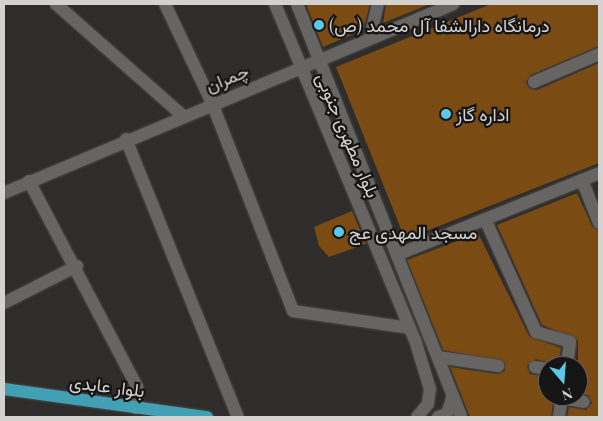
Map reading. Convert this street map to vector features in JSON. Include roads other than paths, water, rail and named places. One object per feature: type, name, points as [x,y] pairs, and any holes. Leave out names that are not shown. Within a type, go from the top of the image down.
[{"type":"main road","name":"بلوار عابدی","points":[[4,389],[206,417]]},
{"type":"street","points":[[56,4],[182,115]]},
{"type":"street","points":[[166,4],[212,103],[293,311],[409,328]]},
{"type":"street","name":"بلوار مطهری جنوبی","points":[[275,4],[409,328],[430,389],[428,404]]},
{"type":"street","name":"بلوار مطهری جنوبی","points":[[297,4],[399,254],[461,417]]},
{"type":"street","points":[[370,38],[378,4]]},
{"type":"street","name":"چمران","points":[[7,189],[453,4]]},
{"type":"street","points":[[288,34],[301,41],[308,30]]},
{"type":"street","points":[[534,82],[599,54]]},
{"type":"street","points":[[308,87],[320,79],[330,85]]},
{"type":"street","points":[[126,139],[238,417]]},
{"type":"street","points":[[399,254],[599,173]]},
{"type":"street","points":[[582,180],[599,223]]},
{"type":"street","points":[[29,181],[77,266],[137,387],[136,408]]},
{"type":"street","points":[[485,219],[536,332],[570,342],[568,356]]},
{"type":"street","points":[[4,303],[77,266]]},
{"type":"street","points":[[438,357],[498,366]]},
{"type":"street","points":[[416,417],[428,404],[438,417],[447,414],[453,396]]},
{"type":"place","name":"درمانگاه دارالشفا آل محمد (ص)","points":[[319,25]]},
{"type":"place","name":"اداره گاز","points":[[446,114]]},
{"type":"place","name":"مسجد المهدی عج","points":[[339,232]]}]
